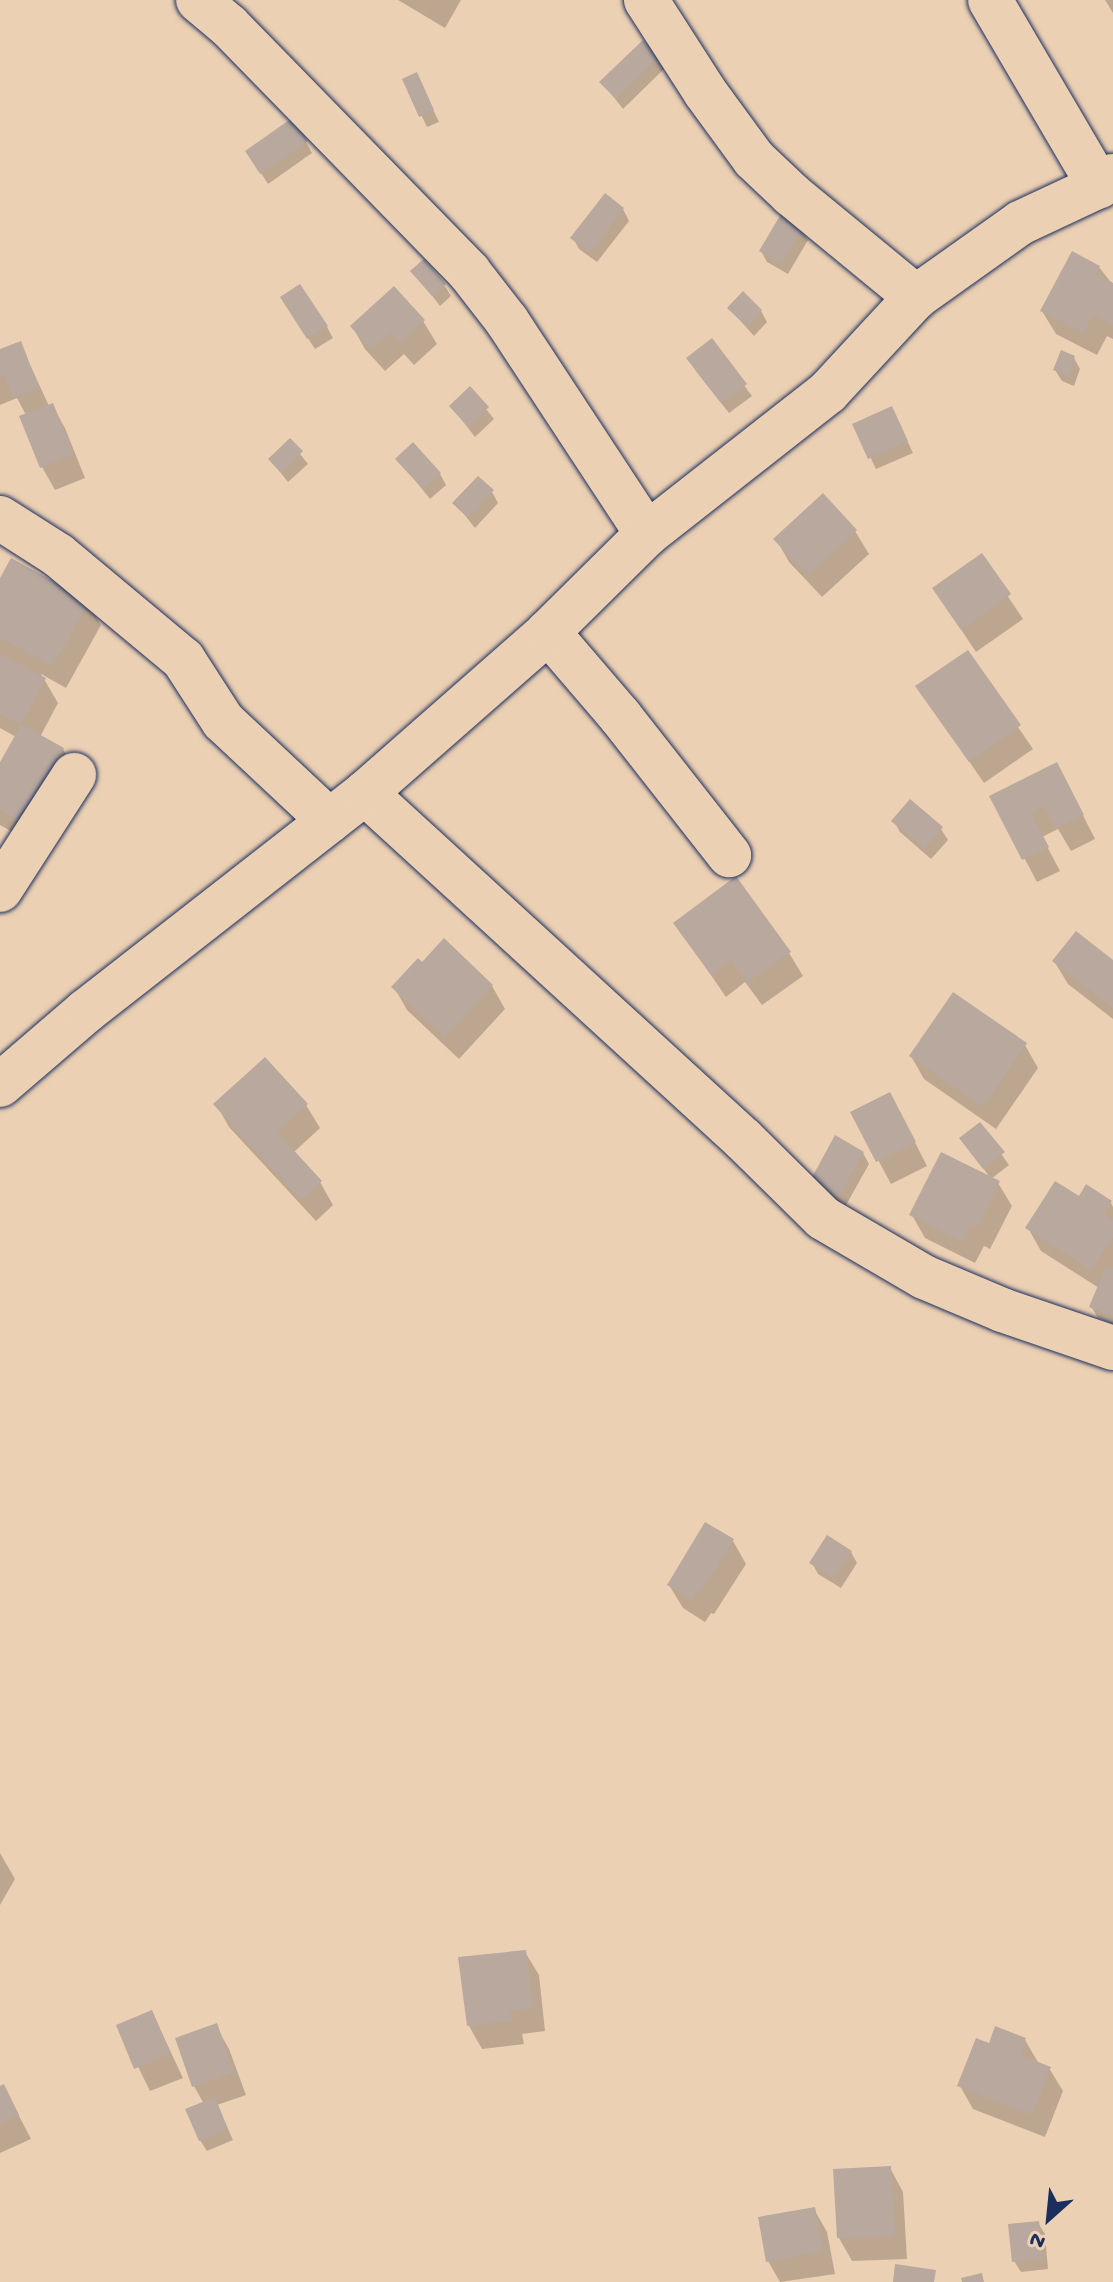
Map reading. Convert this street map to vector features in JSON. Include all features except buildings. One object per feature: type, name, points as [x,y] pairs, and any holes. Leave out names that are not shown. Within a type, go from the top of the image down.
[{"type":"street","points":[[198,0],[229,26],[469,272],[507,321],[647,534]]},
{"type":"street","points":[[646,0],[705,92],[754,159],[792,195],[916,297]]},
{"type":"street","points":[[0,1085],[86,1011],[365,793],[548,632],[647,534],[828,392],[916,297],[1020,223],[1106,181],[990,0]]},
{"type":"street","points":[[0,518],[58,555],[183,659],[223,721],[330,821]]},
{"type":"street","points":[[548,632],[729,855]]},
{"type":"street","points":[[0,890],[74,775]]},
{"type":"street","points":[[365,793],[743,1139],[823,1218],[924,1277],[1002,1310],[1113,1348]]}]
